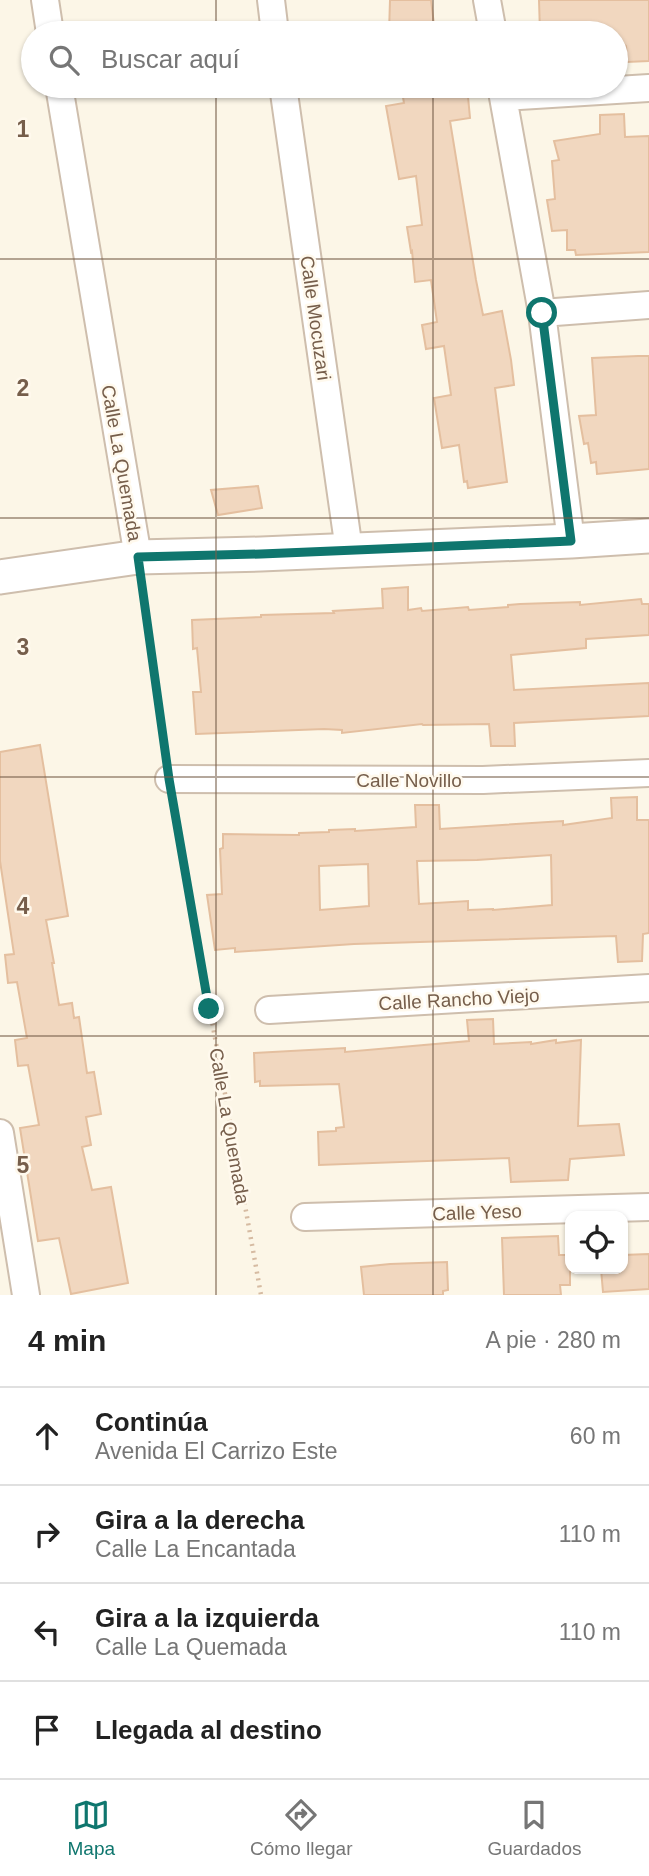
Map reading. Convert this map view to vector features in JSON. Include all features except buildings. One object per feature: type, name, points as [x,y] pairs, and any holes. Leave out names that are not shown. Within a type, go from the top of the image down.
[{"type":"street","points":[[45,0],[48,21]]},
{"type":"street","points":[[271,0],[274,21]]},
{"type":"street","points":[[487,0],[491,21]]},
{"type":"street","points":[[628,88],[649,88]]},
{"type":"street","name":"Calle La Quemada","points":[[61,98],[138,557]]},
{"type":"street","name":"Calle Mocuzari","points":[[285,98],[349,550]]},
{"type":"street","points":[[503,98],[542,313],[571,541]]},
{"type":"street","points":[[542,313],[649,305]]},
{"type":"street","points":[[0,577],[138,557],[649,536]]},
{"type":"street","name":"Calle Novillo","points":[[169,779],[482,780],[649,773]]},
{"type":"street","name":"Calle Rancho Viejo","points":[[269,1010],[649,988]]},
{"type":"street","points":[[0,1133],[26,1295]]},
{"type":"street","name":"Calle Yeso","points":[[305,1217],[649,1207]]},
{"type":"path","name":"Calle La Quemada","points":[[138,557],[169,779],[261,1295]]},
{"type":"route","points":[[209,1009],[169,779],[138,557],[571,541],[542,313]]}]
